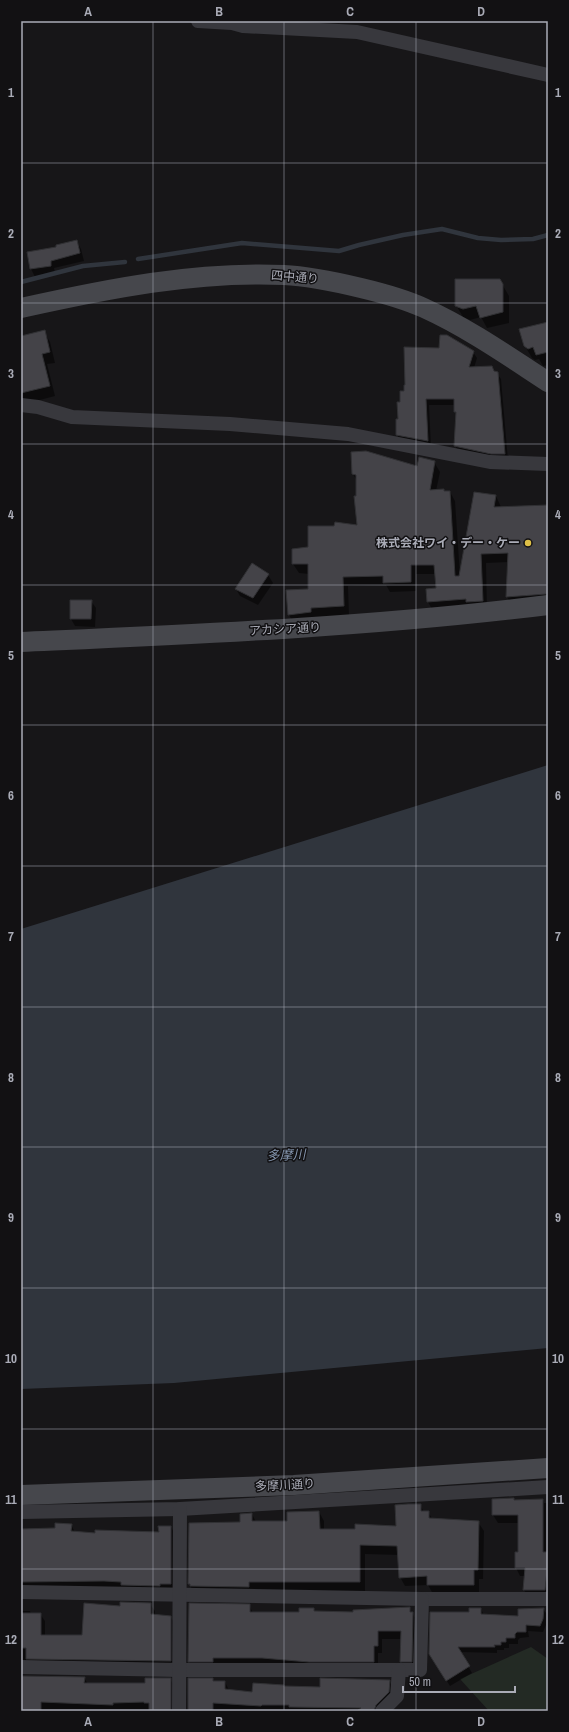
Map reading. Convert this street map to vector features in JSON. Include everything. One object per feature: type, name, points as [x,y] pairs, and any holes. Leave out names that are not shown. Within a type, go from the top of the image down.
[{"type":"street","points":[[198,21],[232,22],[243,26],[357,32],[548,75]]},
{"type":"street","name":"四中通り","points":[[21,308],[70,297],[174,279],[237,274],[285,275],[324,280],[394,296],[424,308],[466,330],[548,382]]},
{"type":"street","points":[[21,405],[38,407],[72,417],[230,424],[348,434],[490,462],[548,464]]},
{"type":"street","name":"アカシア通り","points":[[21,642],[351,625],[548,605]]},
{"type":"street","name":"多摩川通り","points":[[21,1495],[294,1485],[548,1468]]},
{"type":"street","points":[[21,1512],[180,1509],[548,1487]]},
{"type":"street","points":[[179,1711],[180,1509]]},
{"type":"street","points":[[21,1592],[422,1599],[548,1599]]},
{"type":"street","points":[[21,1668],[180,1670],[420,1670],[422,1599]]},
{"type":"street","points":[[382,1711],[396,1696],[399,1670]]},
{"type":"shaded area","points":[[531,1647],[548,1659],[548,1711],[489,1711],[460,1679]]},
{"type":"water","name":"多摩川","points":[[548,765],[548,1348],[174,1383],[21,1389],[21,929]]},
{"type":"building","points":[[77,240],[80,253],[51,261],[51,266],[30,269],[27,252],[56,247],[56,245]]},
{"type":"building","points":[[455,279],[500,279],[503,284],[503,312],[480,318],[476,306],[463,309],[455,306]]},
{"type":"building","points":[[548,322],[548,352],[536,355],[533,347],[528,349],[524,346],[519,329]]},
{"type":"building","points":[[45,330],[50,352],[42,354],[50,386],[21,393],[21,336]]},
{"type":"building","points":[[440,335],[447,335],[474,351],[469,367],[492,366],[494,371],[498,372],[505,454],[491,454],[454,446],[456,412],[454,412],[454,399],[426,399],[428,441],[396,435],[396,419],[398,419],[397,402],[400,402],[400,391],[404,391],[405,385],[404,347],[439,348]]},
{"type":"building","points":[[366,451],[417,466],[419,457],[435,461],[430,490],[444,489],[444,491],[450,491],[455,576],[459,576],[474,492],[496,495],[494,507],[548,505],[547,594],[506,597],[508,553],[481,554],[483,601],[466,602],[466,599],[427,602],[426,589],[436,588],[434,565],[411,565],[411,582],[383,583],[383,576],[343,577],[344,606],[311,608],[311,612],[288,615],[286,590],[308,589],[308,564],[292,564],[292,549],[308,547],[308,526],[334,526],[335,522],[357,525],[354,496],[356,496],[356,475],[352,474],[351,452]]},
{"type":"building","points":[[252,563],[269,574],[253,598],[235,589]]},
{"type":"building","points":[[70,600],[92,600],[91,619],[70,619]]},
{"type":"building","points":[[514,1498],[514,1500],[543,1499],[543,1552],[548,1552],[548,1570],[545,1590],[523,1590],[525,1568],[515,1568],[515,1552],[518,1552],[518,1515],[492,1515],[492,1499]]},
{"type":"building","points":[[421,1504],[421,1511],[429,1511],[429,1518],[479,1521],[478,1570],[474,1570],[474,1585],[427,1585],[427,1576],[399,1578],[397,1546],[360,1545],[360,1582],[249,1582],[249,1587],[190,1586],[190,1584],[188,1584],[189,1523],[240,1522],[240,1514],[252,1513],[252,1521],[287,1521],[287,1512],[319,1511],[320,1529],[355,1529],[355,1524],[396,1526],[395,1505]]},
{"type":"building","points":[[55,1523],[72,1524],[71,1531],[95,1533],[95,1530],[159,1532],[158,1526],[171,1526],[171,1584],[160,1584],[160,1586],[121,1585],[121,1582],[104,1581],[21,1582],[21,1529],[55,1528]]},
{"type":"building","points":[[120,1602],[151,1603],[151,1614],[171,1616],[171,1661],[26,1659],[26,1648],[21,1648],[21,1613],[41,1613],[41,1635],[82,1635],[84,1603],[120,1606]]},
{"type":"building","points":[[189,1603],[250,1604],[250,1612],[299,1612],[299,1608],[314,1608],[314,1611],[353,1612],[353,1610],[410,1607],[410,1612],[413,1612],[412,1662],[400,1662],[401,1631],[378,1631],[378,1646],[374,1646],[374,1662],[309,1662],[262,1658],[213,1658],[213,1662],[188,1662]]},
{"type":"building","points":[[469,1608],[481,1608],[481,1614],[518,1616],[518,1609],[544,1608],[543,1619],[540,1626],[526,1625],[526,1632],[517,1632],[515,1634],[515,1638],[506,1638],[506,1642],[501,1642],[501,1645],[494,1645],[495,1647],[458,1647],[470,1666],[446,1681],[429,1654],[430,1612],[469,1612]]},
{"type":"building","points":[[21,1676],[85,1677],[84,1683],[145,1683],[145,1678],[171,1678],[171,1711],[149,1711],[149,1703],[144,1702],[113,1703],[113,1705],[41,1702],[41,1711],[21,1711]]},
{"type":"building","points":[[188,1678],[213,1678],[213,1681],[225,1681],[225,1689],[252,1692],[253,1683],[320,1687],[320,1678],[390,1680],[389,1692],[376,1705],[374,1711],[357,1711],[361,1708],[289,1707],[289,1705],[261,1706],[213,1703],[213,1711],[188,1711]]},
{"type":"waterway","points":[[138,259],[242,243],[339,251],[403,235],[442,229],[478,238],[501,240],[533,239],[548,235]]},
{"type":"waterway","points":[[21,282],[83,266],[125,262]]},
{"type":"place","name":"株式会社ワイ・デー・ケー","points":[[528,543]]}]
